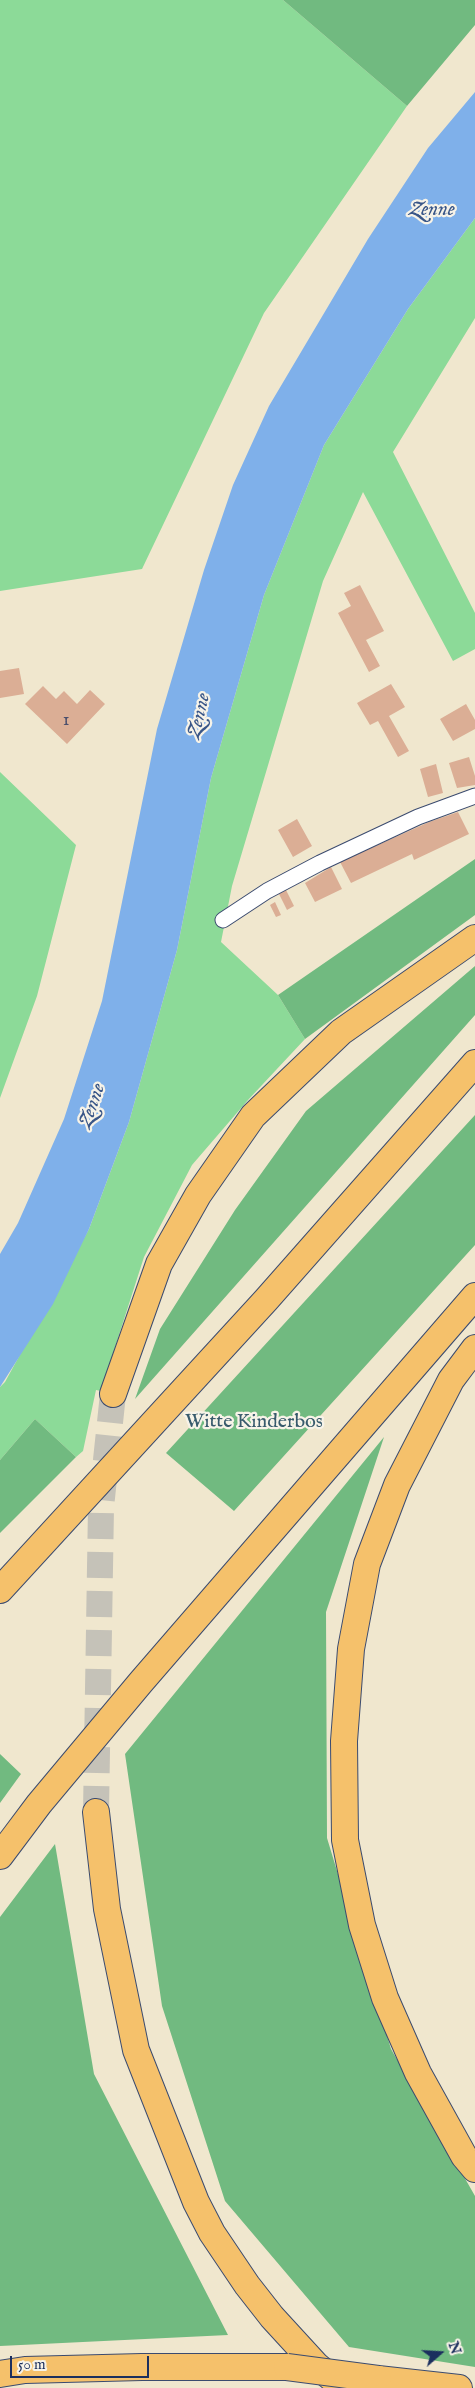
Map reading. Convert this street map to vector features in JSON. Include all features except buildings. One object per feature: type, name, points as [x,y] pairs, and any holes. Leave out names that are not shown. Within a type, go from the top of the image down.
[{"type":"highway","points":[[113,1394],[159,1264],[198,1195],[253,1116],[341,1032],[475,938]]},
{"type":"highway","points":[[0,1590],[206,1366],[475,1063]]},
{"type":"highway","points":[[0,1856],[39,1804],[135,1690],[475,1296]]},
{"type":"highway","points":[[475,1348],[451,1380],[396,1485],[367,1564],[351,1649],[344,1751],[344,1840],[362,1925],[382,1989],[418,2073],[464,2156],[475,2169]]},
{"type":"highway","points":[[96,1812],[107,1909],[136,2050],[196,2202],[212,2232],[247,2285],[272,2317],[316,2365],[344,2388]]},
{"type":"highway","points":[[0,2374],[25,2370],[142,2367],[287,2367],[459,2388]]},
{"type":"street","points":[[223,920],[267,891],[320,863],[418,817],[475,796]]},
{"type":"green space","points":[[0,0],[283,0],[407,106],[264,313],[142,569],[0,591]]},
{"type":"green space","points":[[283,0],[475,0],[475,25],[407,106]]},
{"type":"green space","points":[[475,218],[475,318],[393,452],[475,613],[475,649],[453,661],[363,492],[323,581],[232,886],[221,942],[278,995],[305,1039],[248,1100],[192,1165],[144,1257],[101,1391],[96,1390],[83,1451],[76,1457],[35,1419],[0,1460],[0,1387],[5,1382],[89,1229],[129,1122],[177,950],[211,778],[264,595],[324,445],[408,309]]},
{"type":"green space","points":[[0,772],[76,845],[37,996],[0,1098]]},
{"type":"green space","points":[[475,859],[475,915],[305,1039],[278,995]]},
{"type":"green space","points":[[475,966],[475,1015],[135,1399],[160,1329],[235,1210],[306,1111]]},
{"type":"green space","name":"Witte Kinderbos","points":[[475,1115],[475,1245],[234,1511],[166,1453]]},
{"type":"green space","points":[[35,1419],[76,1457],[0,1533],[0,1460]]},
{"type":"green space","points":[[384,1437],[326,1612],[327,1838],[391,2049],[475,2196],[475,2367],[349,2347],[225,2201],[162,2006],[125,1754]]},
{"type":"green space","points":[[0,1754],[21,1774],[0,1803]]},
{"type":"green space","points":[[55,1844],[94,2074],[228,2335],[0,2346],[0,1917]]},
{"type":"water","name":"Zenne","points":[[475,92],[475,218],[408,309],[324,445],[264,595],[211,778],[177,950],[129,1122],[89,1229],[53,1304],[0,1387],[0,1254],[18,1223],[64,1119],[102,1001],[157,729],[204,570],[233,485],[269,406],[368,239],[428,148]]},
{"type":"tunnel","points":[[96,1812],[101,1507],[113,1394]]}]
